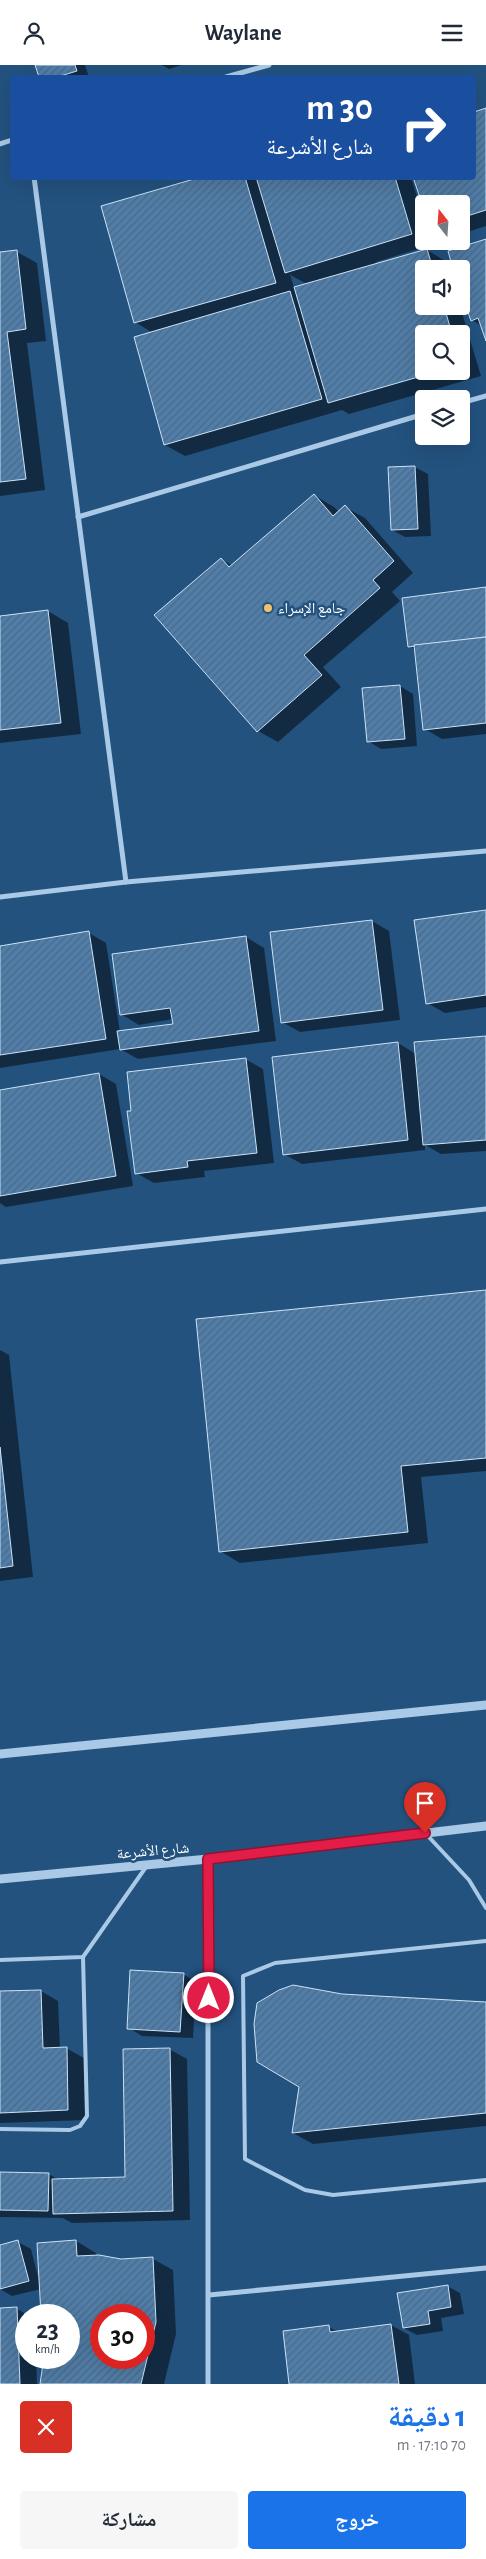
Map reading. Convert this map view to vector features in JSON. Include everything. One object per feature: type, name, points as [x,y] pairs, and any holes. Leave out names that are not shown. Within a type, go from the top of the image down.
[{"type":"street","points":[[233,75],[269,65]]},
{"type":"street","points":[[34,180],[126,882]]},
{"type":"street","points":[[470,400],[486,396]]},
{"type":"street","points":[[78,517],[415,417]]},
{"type":"street","points":[[0,897],[126,882],[486,851]]},
{"type":"street","points":[[0,1262],[486,1209]]},
{"type":"street","points":[[0,1754],[486,1705]]},
{"type":"street","name":"شارع الأشرعة","points":[[0,1879],[208,1859],[486,1826]]},
{"type":"street","points":[[208,1859],[208,2384]]},
{"type":"street","points":[[209,2295],[486,2268]]},
{"type":"lane","points":[[425,1833],[469,1879],[486,1908]]},
{"type":"lane","points":[[0,2129],[70,2130],[80,2126],[86,2116],[83,1957],[147,1865]]},
{"type":"lane","points":[[486,1941],[275,1963],[244,1976],[244,1985],[245,2159],[305,2190],[333,2195],[486,2179]]},
{"type":"lane","points":[[0,1960],[83,1957]]},
{"type":"building","points":[[35,65],[75,65],[77,71],[64,75],[38,75]]},
{"type":"building","points":[[486,108],[486,210],[470,215],[470,195],[419,195],[414,180],[476,180],[476,111]]},
{"type":"building","points":[[191,180],[246,180],[276,283],[134,323],[101,206]]},
{"type":"building","points":[[257,180],[396,180],[412,234],[285,273]]},
{"type":"building","points":[[486,239],[486,341],[478,318],[471,321],[469,315],[470,260],[450,260],[448,251],[470,250],[470,244]]},
{"type":"building","points":[[17,250],[26,329],[7,332],[26,479],[0,482],[0,252]]},
{"type":"building","points":[[427,250],[430,260],[415,260],[415,315],[447,315],[449,325],[415,325],[415,378],[328,403],[294,287]]},
{"type":"building","points":[[290,291],[322,399],[164,445],[134,337]]},
{"type":"building","points":[[415,466],[418,529],[391,530],[388,467]]},
{"type":"building","points":[[314,494],[333,516],[345,505],[394,561],[373,580],[380,588],[304,655],[322,675],[257,732],[154,615],[221,558],[229,567]]},
{"type":"building","points":[[486,587],[486,637],[408,647],[402,598]]},
{"type":"building","points":[[48,610],[61,723],[0,730],[0,616]]},
{"type":"building","points":[[486,637],[486,723],[423,730],[414,645]]},
{"type":"building","points":[[400,685],[405,739],[367,742],[362,688]]},
{"type":"building","points":[[486,910],[486,995],[426,1004],[414,920]]},
{"type":"building","points":[[372,920],[383,1010],[281,1023],[270,932]]},
{"type":"building","points":[[89,931],[106,1039],[0,1055],[0,946]]},
{"type":"building","points":[[246,936],[259,1031],[120,1050],[117,1031],[173,1024],[170,1008],[120,1015],[112,954]]},
{"type":"building","points":[[486,1036],[486,1140],[423,1145],[414,1042]]},
{"type":"building","points":[[398,1042],[408,1140],[283,1155],[272,1057]]},
{"type":"building","points":[[246,1058],[257,1153],[187,1161],[188,1167],[135,1174],[127,1111],[131,1111],[127,1072]]},
{"type":"building","points":[[99,1073],[116,1176],[0,1196],[0,1090]]},
{"type":"building","points":[[486,1290],[486,1458],[401,1466],[408,1532],[219,1552],[196,1319]]},
{"type":"building","points":[[0,1447],[13,1566],[0,1568]]},
{"type":"building","points":[[130,1970],[184,1973],[180,2032],[127,2029]]},
{"type":"building","points":[[293,1985],[342,1994],[486,2002],[486,2113],[292,2133],[299,2087],[257,2062],[254,2024],[257,2003],[279,1990]]},
{"type":"building","points":[[41,1990],[43,2048],[67,2047],[68,2110],[0,2113],[0,1991]]},
{"type":"building","points":[[170,2048],[173,2211],[53,2214],[52,2179],[125,2177],[123,2049]]},
{"type":"building","points":[[0,2172],[49,2173],[48,2211],[0,2210]]},
{"type":"building","points":[[18,2240],[29,2281],[0,2289],[0,2245]]},
{"type":"building","points":[[76,2240],[77,2256],[99,2255],[121,2259],[153,2257],[156,2322],[155,2326],[155,2304],[90,2304],[90,2369],[145,2369],[141,2384],[40,2384],[42,2369],[80,2369],[80,2304],[40,2304],[37,2243]]},
{"type":"building","points":[[448,2285],[451,2307],[428,2311],[430,2324],[403,2328],[397,2293]]},
{"type":"building","points":[[15,2307],[15,2369],[19,2369],[20,2384],[0,2384],[0,2308]]},
{"type":"building","points":[[391,2324],[399,2384],[289,2384],[283,2331],[329,2325],[330,2332]]},
{"type":"place","name":"جامع الإسراء","points":[[268,608]]},
{"type":"route","points":[[209,1998],[208,1859],[425,1833]]}]
